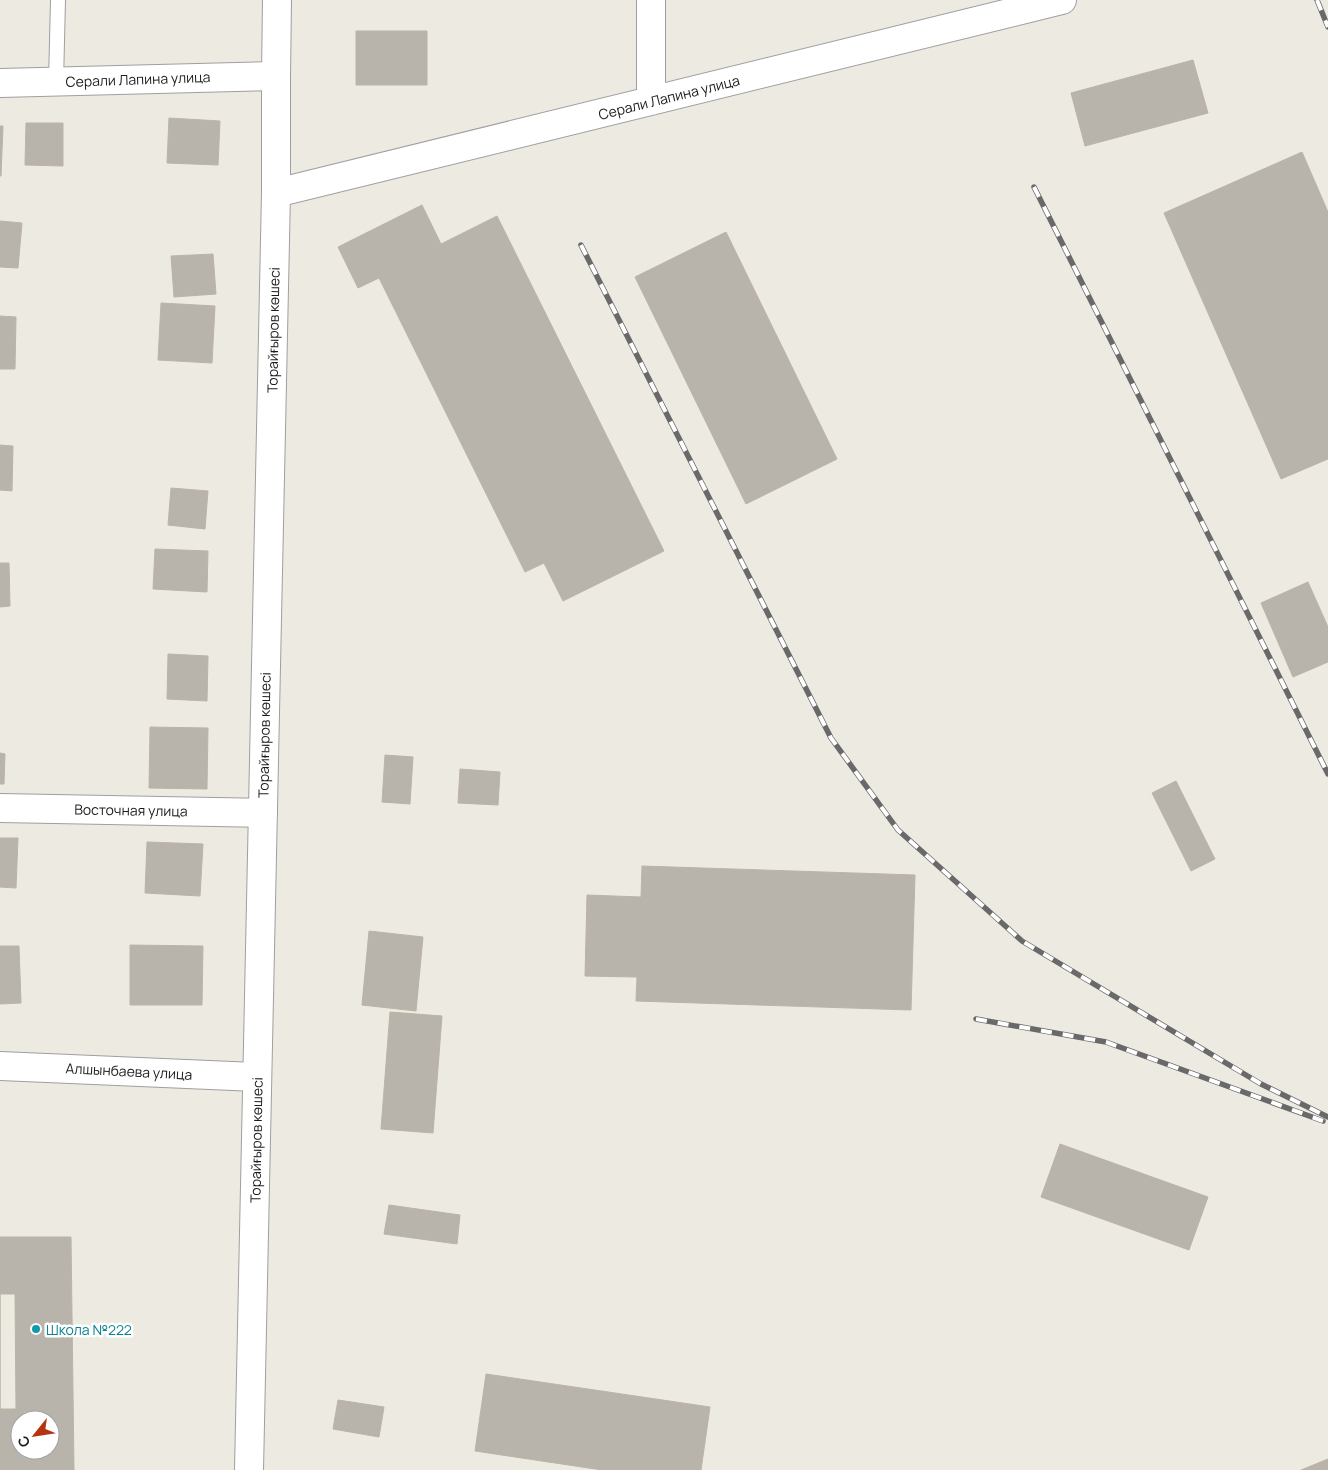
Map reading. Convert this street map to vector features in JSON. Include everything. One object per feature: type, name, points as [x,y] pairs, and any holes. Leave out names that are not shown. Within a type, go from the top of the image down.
[{"type":"street","name":"Торайғыров көшесі","points":[[249,1470],[276,194],[277,0]]},
{"type":"street","points":[[651,0],[651,101]]},
{"type":"street","name":"Серали Лапина улица","points":[[276,194],[1062,0]]},
{"type":"street","name":"Серали Лапина улица","points":[[0,84],[276,76]]},
{"type":"street","name":"Восточная улица","points":[[0,808],[263,813]]},
{"type":"street","name":"Алшынбаева улица","points":[[0,1066],[257,1077]]},
{"type":"lane","points":[[56,82],[58,0]]},
{"type":"building","points":[[356,31],[427,31],[427,85],[356,85]]},
{"type":"building","points":[[1193,60],[1208,113],[1085,146],[1071,93]]},
{"type":"building","points":[[169,118],[220,121],[218,165],[167,163]]},
{"type":"building","points":[[26,123],[63,123],[63,166],[25,165]]},
{"type":"building","points":[[0,126],[3,126],[1,176],[0,176]]},
{"type":"building","points":[[1302,152],[1328,212],[1328,459],[1281,479],[1164,213]]},
{"type":"building","points":[[422,205],[441,244],[497,216],[664,551],[563,601],[544,563],[525,572],[379,278],[358,288],[338,247]]},
{"type":"building","points":[[0,221],[22,223],[18,268],[0,267]]},
{"type":"building","points":[[726,232],[837,459],[746,504],[635,277]]},
{"type":"building","points":[[213,254],[216,294],[174,297],[171,256]]},
{"type":"building","points":[[161,303],[215,306],[212,363],[158,360]]},
{"type":"building","points":[[0,316],[16,317],[15,369],[0,369]]},
{"type":"building","points":[[0,445],[13,446],[12,491],[0,490]]},
{"type":"building","points":[[171,488],[208,491],[205,529],[168,525]]},
{"type":"building","points":[[155,549],[208,551],[207,592],[153,589]]},
{"type":"building","points":[[0,563],[9,563],[10,606],[0,607]]},
{"type":"building","points":[[1308,582],[1328,627],[1328,662],[1293,677],[1261,603]]},
{"type":"building","points":[[168,654],[208,656],[207,701],[167,699]]},
{"type":"building","points":[[150,727],[208,728],[207,789],[149,788]]},
{"type":"building","points":[[0,753],[5,754],[4,784],[0,784]]},
{"type":"building","points":[[385,755],[413,757],[410,804],[382,802]]},
{"type":"building","points":[[460,769],[500,772],[498,805],[458,803]]},
{"type":"building","points":[[1176,781],[1215,859],[1191,871],[1152,793]]},
{"type":"building","points":[[0,838],[18,838],[16,888],[0,887]]},
{"type":"building","points":[[147,842],[203,844],[200,896],[145,893]]},
{"type":"building","points":[[642,866],[915,875],[911,1010],[636,1001],[637,977],[585,976],[587,895],[641,897]]},
{"type":"building","points":[[369,931],[423,937],[416,1011],[362,1005]]},
{"type":"building","points":[[130,945],[203,946],[202,1005],[130,1005]]},
{"type":"building","points":[[0,946],[19,946],[21,1003],[0,1004]]},
{"type":"building","points":[[390,1012],[442,1016],[433,1133],[381,1129]]},
{"type":"building","points":[[1060,1144],[1208,1197],[1189,1250],[1041,1197]]},
{"type":"building","points":[[389,1205],[460,1215],[457,1244],[384,1234]]},
{"type":"building","name":"Школа №222","points":[[0,1237],[71,1237],[74,1470],[0,1470]]},
{"type":"building","points":[[0,1294],[15,1294],[16,1409],[0,1409]]},
{"type":"building","points":[[486,1374],[710,1407],[701,1470],[602,1470],[475,1451]]},
{"type":"building","points":[[338,1400],[384,1407],[379,1437],[333,1429]]},
{"type":"building","points":[[1328,1459],[1328,1470],[1301,1470]]},
{"type":"railway","points":[[1317,0],[1328,27]]},
{"type":"railway","points":[[1034,187],[1328,774]]},
{"type":"railway","points":[[581,245],[831,738],[898,830],[1022,941],[1261,1084],[1328,1117]]},
{"type":"railway","points":[[976,1019],[1106,1042],[1323,1121]]},
{"type":"place","name":"Школа №222","points":[[36,1329]]}]
